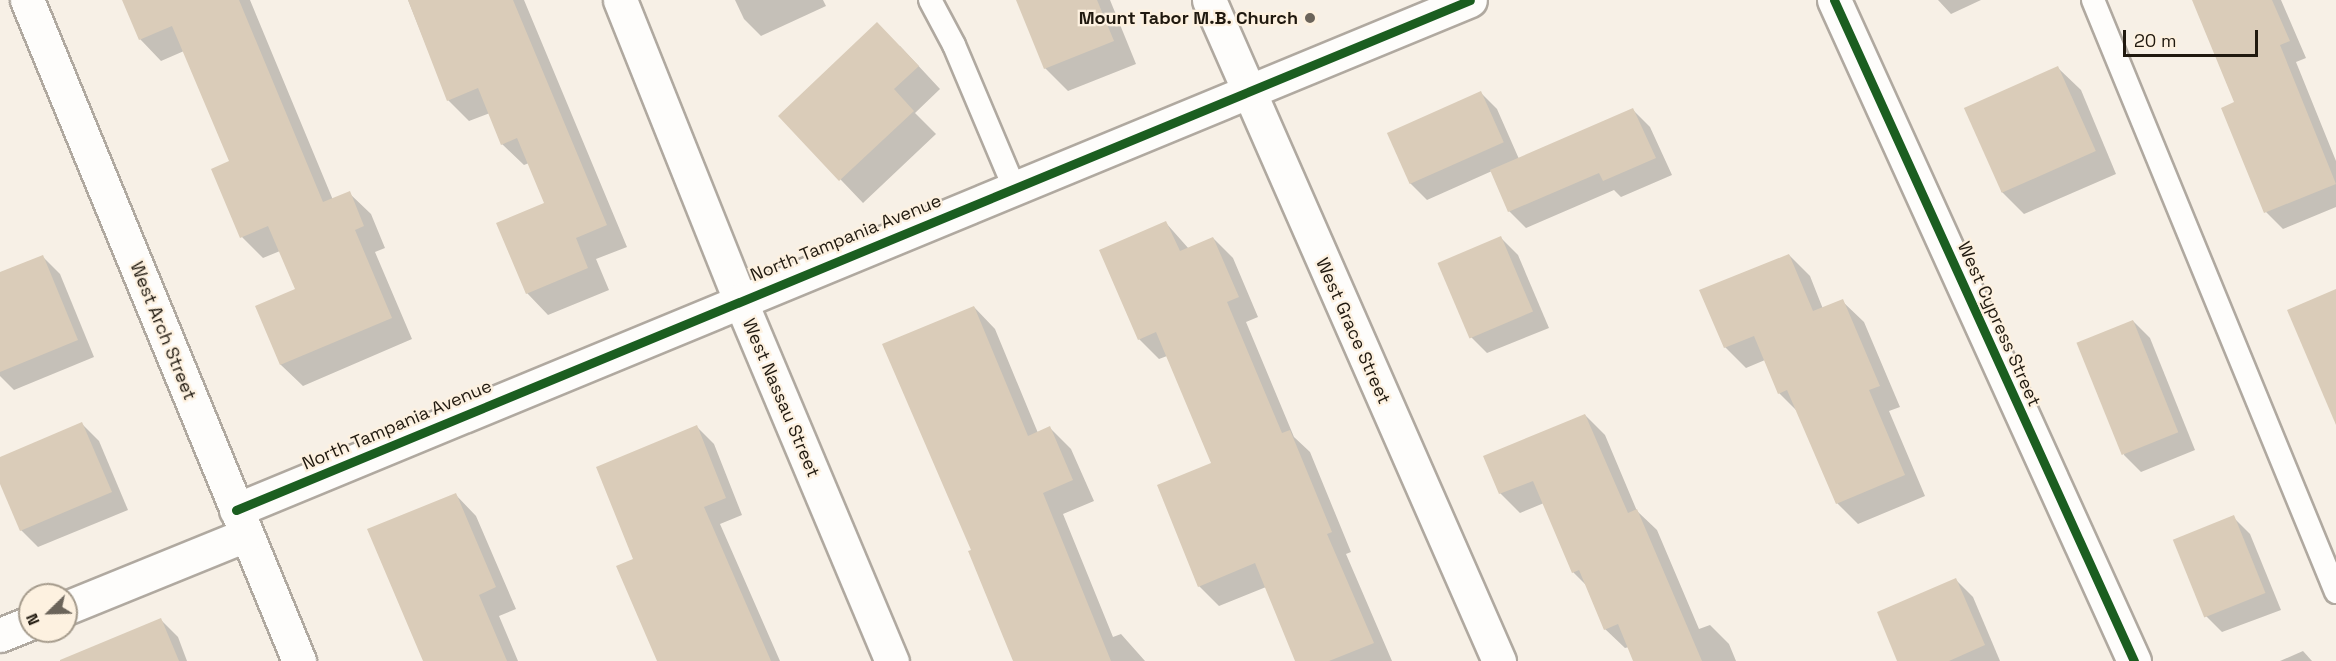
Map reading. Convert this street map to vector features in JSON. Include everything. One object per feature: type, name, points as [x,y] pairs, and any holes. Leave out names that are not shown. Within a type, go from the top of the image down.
[{"type":"street","name":"West Arch Street","points":[[27,0],[299,661]]},
{"type":"street","name":"West Nassau Street","points":[[620,0],[740,300],[892,661]]},
{"type":"street","name":"West Grace Street","points":[[1209,0],[1246,89],[1499,661]]},
{"type":"street","name":"North Tampania Avenue","points":[[78,602],[241,522],[740,300],[1246,89],[1470,0]]},
{"type":"street","name":"West Cypress Street","points":[[1834,0],[2134,661]]},
{"type":"street","points":[[0,635],[18,628]]},
{"type":"lane","points":[[930,0],[954,45],[1014,187]]},
{"type":"lane","points":[[2092,0],[2181,208],[2336,592]]},
{"type":"building","points":[[122,0],[239,0],[323,202],[350,191],[364,226],[355,230],[392,318],[280,365],[255,306],[295,289],[268,226],[240,238],[211,169],[229,161],[172,26],[139,40]]},
{"type":"building","points":[[408,0],[513,0],[607,225],[576,238],[588,268],[526,294],[496,223],[544,203],[517,138],[501,145],[478,88],[447,101]]},
{"type":"building","points":[[1016,0],[1097,0],[1114,41],[1044,69]]},
{"type":"building","points":[[2192,0],[2272,0],[2290,41],[2280,45],[2336,184],[2264,213],[2221,108],[2234,102]]},
{"type":"building","points":[[877,22],[919,66],[894,89],[914,111],[839,181],[778,116]]},
{"type":"building","points":[[2058,66],[2096,151],[2002,193],[1964,108]]},
{"type":"building","points":[[1481,91],[1504,142],[1410,184],[1387,133]]},
{"type":"building","points":[[1633,108],[1656,158],[1603,181],[1599,173],[1508,212],[1490,170]]},
{"type":"building","points":[[1166,221],[1180,251],[1213,237],[1239,297],[1227,302],[1282,433],[1290,430],[1332,532],[1327,534],[1374,643],[1329,661],[1295,661],[1255,563],[1198,587],[1157,485],[1211,463],[1156,332],[1138,340],[1099,250]]},
{"type":"building","points":[[1501,236],[1533,311],[1470,338],[1437,263]]},
{"type":"building","points":[[1789,254],[1813,311],[1843,299],[1880,386],[1869,390],[1905,475],[1836,504],[1787,390],[1778,394],[1754,336],[1724,348],[1699,290]]},
{"type":"building","points":[[43,255],[78,340],[0,372],[0,272]]},
{"type":"building","points":[[2336,289],[2336,425],[2287,310]]},
{"type":"building","points":[[974,306],[1028,436],[1050,426],[1073,480],[1043,493],[1111,661],[1013,661],[968,551],[971,550],[882,344]]},
{"type":"building","points":[[2133,320],[2178,432],[2122,455],[2076,343]]},
{"type":"building","points":[[1585,414],[1628,513],[1637,509],[1702,661],[1633,661],[1618,624],[1604,630],[1579,570],[1572,573],[1533,481],[1499,494],[1483,456]]},
{"type":"building","points":[[82,422],[112,492],[20,531],[0,484],[0,457]]},
{"type":"building","points":[[697,425],[726,498],[704,507],[771,661],[657,661],[616,566],[633,559],[596,467]]},
{"type":"building","points":[[456,493],[496,587],[479,595],[507,661],[423,661],[367,529]]},
{"type":"building","points":[[2234,515],[2265,593],[2204,618],[2173,540]]},
{"type":"building","points":[[1956,578],[1985,645],[1949,661],[1897,661],[1877,612]]},
{"type":"building","points":[[161,618],[179,661],[60,661],[60,660]]},
{"type":"cycle path","points":[[236,510],[1470,0]]},
{"type":"cycle path","points":[[1834,0],[2134,661]]},
{"type":"place","name":"Mount Tabor M.B. Church","points":[[1310,18]]}]
